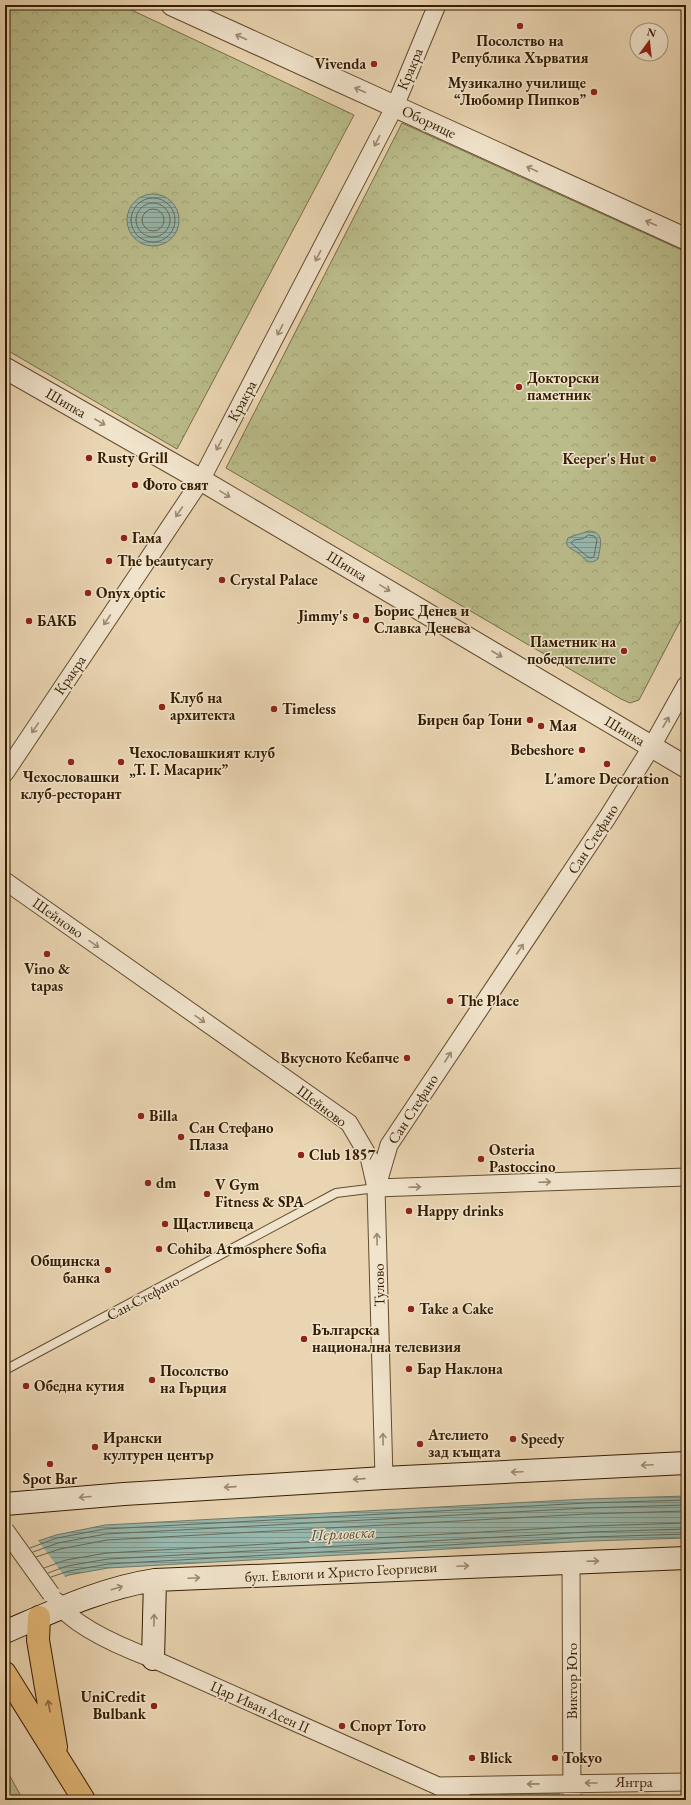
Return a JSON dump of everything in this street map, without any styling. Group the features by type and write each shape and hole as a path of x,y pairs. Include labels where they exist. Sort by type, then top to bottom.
{"highway":[{"path":"39,1617 38,1640 58,1758"},
{"path":"5,1673 84,1800"}],"main road":[{"path":"5,1504 124,1494 384,1478 686,1463"},
{"name":"бул. Евлоги и Христо Георгиеви","path":"5,1632 39,1617 56,1601 80,1600 117,1588 155,1580 686,1558"},
{"path":"153,1659 155,1580"}],"street":[{"name":"Оборище","path":"172,5 686,239"},
{"name":"Кракра","path":"5,773 201,480 395,106 437,5"},
{"name":"Шипка","path":"5,368 201,480 686,767"},
{"name":"Сан Стефано","path":"376,1188 389,1145 607,818 652,746 686,685"},
{"name":"Шейново","path":"5,881 349,1123 369,1157 376,1188"},
{"path":"376,1188 686,1177"},
{"name":"Тулово","path":"376,1188 384,1478"},
{"name":"Цар Иван Асен II","path":"5,1530 56,1601 83,1625 121,1647 153,1659 438,1786 463,1800"},
{"name":"Виктор Юго","path":"571,1562 572,1800"},
{"name":"Янтра","path":"438,1786 686,1782"}],"lane":[{"name":"Сан Стефано","path":"5,1370 336,1193 376,1188"}],"green space":[{"path":"5,5 121,5 354,115 177,449 5,349"},
{"path":"402,123 686,252 686,610 639,700 630,703 621,699 226,468"},
{"path":"5,1767 23,1800 5,1800"},
{"path":"502,1793 559,1793 559,1800 504,1800 501,1797"}],"water":[{"path":"148,194 158,194 172,201 179,215 179,225 172,239 158,246 148,246 138,242 131,235 127,225 127,215 131,205 138,198"},
{"path":"588,531 594,532 600,537 598,559 591,562 570,548 567,543 568,538"},
{"name":"Перловска","path":"686,1496 686,1538 590,1541 108,1568 69,1575 5,1598 5,1552 56,1535 105,1525 587,1499"}],"pier":[{"path":"37,1539 66,1578 5,1600 5,1550"}],"place":[{"name":"Посолство на Република Хърватия","path":"520,26"},
{"name":"Vivenda","path":"374,64"},
{"name":"Музикално училище “Любомир Пипков”","path":"594,92"},
{"name":"Докторски паметник","path":"519,387"},
{"name":"Rusty Grill","path":"89,458"},
{"name":"Keeper's Hut","path":"653,459"},
{"name":"Фото свят","path":"135,485"},
{"name":"Гама","path":"124,538"},
{"name":"The beautycary","path":"109,561"},
{"name":"Crystal Palace","path":"222,580"},
{"name":"Onyx optic","path":"88,593"},
{"name":"Jimmy's","path":"356,616"},
{"name":"Борис Денев и Славка Денева","path":"366,620"},
{"name":"БАКБ","path":"29,621"},
{"name":"Паметник на победителите","path":"624,651"},
{"name":"Клуб на архитекта","path":"162,707"},
{"name":"Timeless","path":"274,709"},
{"name":"Бирен бар Тони","path":"530,720"},
{"name":"Мая","path":"541,726"},
{"name":"Bebeshore","path":"582,750"},
{"name":"Чехословашки клуб-ресторант","path":"71,762"},
{"name":"Чехословашкият клуб „Т. Г. Масарик”","path":"121,762"},
{"name":"L'amore Decoration","path":"607,764"},
{"name":"Vino & tapas","path":"47,954"},
{"name":"The Place","path":"450,1001"},
{"name":"Вкусното Кебапче","path":"407,1058"},
{"name":"Billa","path":"141,1116"},
{"name":"Сан Стефано Плаза","path":"181,1137"},
{"name":"Club 1857","path":"301,1155"},
{"name":"Osteria Pastoccino","path":"481,1159"},
{"name":"dm","path":"148,1183"},
{"name":"V Gym Fitness & SPA","path":"207,1194"},
{"name":"Happy drinks","path":"409,1211"},
{"name":"Щастливеца","path":"165,1224"},
{"name":"Cohiba Atmosphere Sofia","path":"159,1249"},
{"name":"Общинска банка","path":"108,1270"},
{"name":"Take a Cake","path":"411,1309"},
{"name":"Българска национална телевизия","path":"304,1339"},
{"name":"Бар Наклона","path":"409,1369"},
{"name":"Посолство на Гърция","path":"152,1380"},
{"name":"Обедна кутия","path":"26,1386"},
{"name":"Speedy","path":"513,1439"},
{"name":"Ателието зад къщата","path":"420,1444"},
{"name":"Ирански културен център","path":"95,1447"},
{"name":"Spot Bar","path":"50,1464"},
{"name":"UniCredit Bulbank","path":"154,1706"},
{"name":"Спорт Тото","path":"342,1726"},
{"name":"Blick","path":"472,1758"},
{"name":"Tokyo","path":"555,1758"}]}
